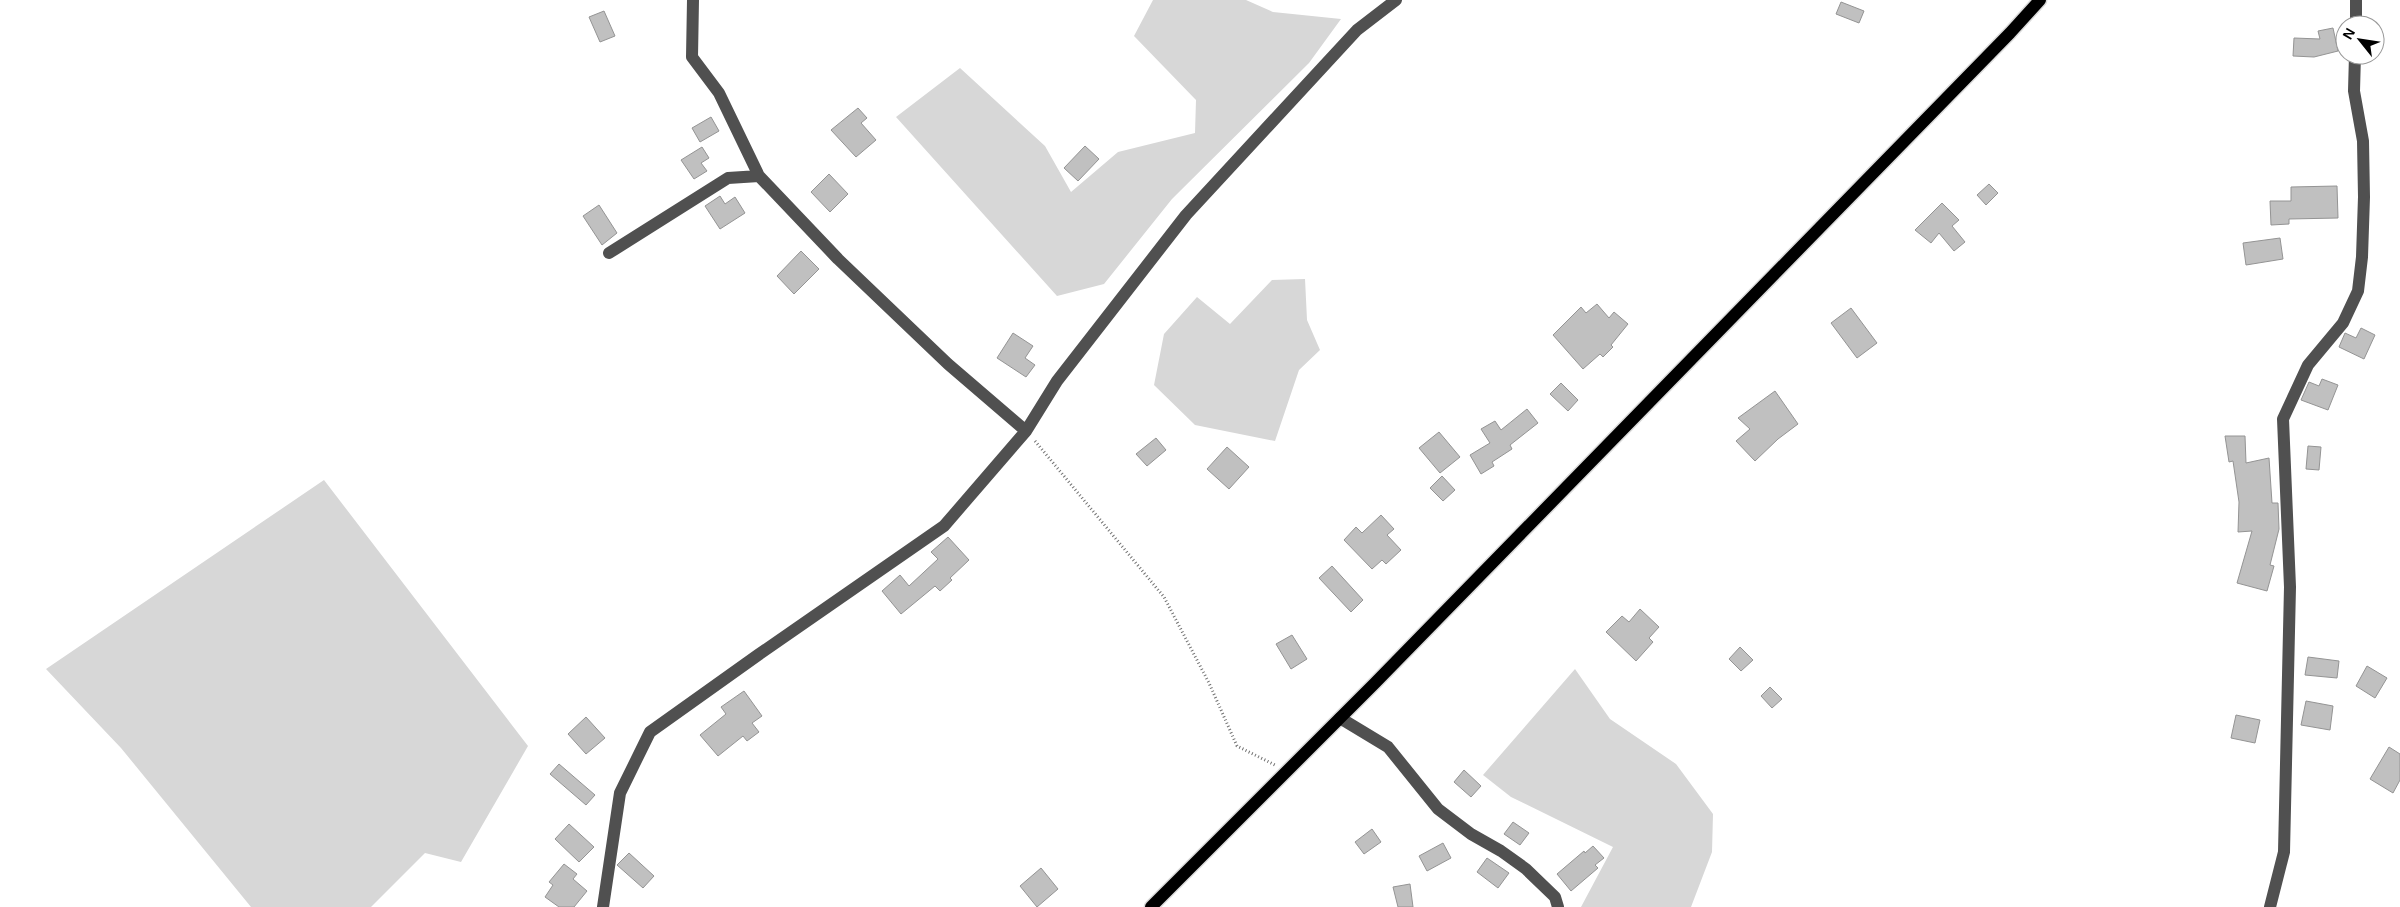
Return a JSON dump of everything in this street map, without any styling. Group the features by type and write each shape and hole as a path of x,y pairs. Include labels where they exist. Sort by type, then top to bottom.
{"main road":[{"path":"1151,907 1340,718 2010,33 2040,0"}],"street":[{"path":"693,0 692,57 719,94 759,176 838,259 941,358 1026,431"},
{"path":"603,907 620,793 650,732 758,654 944,526 1026,431 1057,381 1186,215 1357,30 1396,0"},
{"path":"2356,0 2356,15"},
{"path":"2270,907 2284,852 2290,587 2283,419 2308,365 2343,323 2358,292 2362,257 2364,196 2363,141 2354,91 2355,65"},
{"path":"609,253 728,178 759,176"},
{"path":"1340,718 1388,747 1438,809 1471,834 1501,851 1526,869 1555,897 1558,907"}],"path":[{"path":"1026,431 1164,597 1209,683 1237,746 1287,771"}],"shaded area":[{"path":"1153,0 1246,0 1273,12 1341,19 1309,63 1172,199 1104,284 1057,296 896,117 960,68 1045,146 1071,192 1118,152 1195,133 1196,100 1134,36"},
{"path":"1305,279 1307,320 1320,350 1299,370 1275,441 1195,425 1154,385 1164,334 1197,297 1230,324 1272,280"},
{"path":"324,480 528,746 461,862 425,853 371,907 251,907 121,748 46,669"},
{"path":"1575,669 1610,719 1676,764 1713,814 1712,852 1691,907 1581,907 1613,847 1511,797 1483,775"}],"building":[{"path":"1841,2 1864,11 1859,23 1836,14"},
{"path":"604,11 615,36 600,42 589,17"},
{"path":"2333,28 2335,52 2314,57 2293,56 2294,38 2320,39 2318,31"},
{"path":"858,108 867,118 861,123 876,140 856,157 831,130"},
{"path":"711,117 719,131 700,142 692,128"},
{"path":"1085,146 1099,159 1078,181 1064,168"},
{"path":"702,147 709,158 701,163 707,171 694,179 681,160"},
{"path":"829,174 848,194 830,212 811,192"},
{"path":"1989,184 1998,193 1986,205 1977,195"},
{"path":"2337,186 2338,218 2289,219 2289,224 2271,225 2270,201 2291,201 2291,187"},
{"path":"720,196 725,204 735,197 745,213 720,229 705,206"},
{"path":"1942,203 1959,220 1952,226 1965,242 1954,251 1939,233 1931,243 1915,230"},
{"path":"599,205 617,233 602,245 583,216"},
{"path":"2280,238 2283,259 2246,265 2243,243"},
{"path":"801,251 819,269 794,294 777,276"},
{"path":"1597,304 1609,318 1614,312 1628,324 1611,345 1613,347 1603,357 1600,354 1583,369 1553,335 1581,307 1586,313"},
{"path":"1851,308 1877,343 1857,358 1831,323"},
{"path":"2361,328 2375,335 2364,359 2339,347 2345,333 2356,338"},
{"path":"1013,333 1033,346 1025,358 1035,365 1026,377 997,358"},
{"path":"2322,379 2338,385 2328,410 2301,400 2309,382 2319,386"},
{"path":"1561,383 1578,400 1568,411 1550,394"},
{"path":"1775,391 1798,424 1778,439 1755,461 1736,441 1750,429 1738,418"},
{"path":"1527,409 1538,423 1510,445 1512,449 1492,462 1494,466 1481,474 1470,455 1490,443 1481,429 1495,421 1501,430"},
{"path":"1439,432 1460,457 1440,473 1419,448"},
{"path":"2225,436 2245,436 2246,463 2269,458 2272,503 2278,503 2279,529 2270,565 2274,566 2267,591 2237,583 2252,531 2238,532 2239,502 2233,461 2229,462"},
{"path":"1156,438 1166,450 1147,466 1136,454"},
{"path":"2308,446 2321,447 2319,470 2306,469"},
{"path":"1227,447 1249,467 1229,489 1207,469"},
{"path":"1442,476 1455,490 1443,501 1430,488"},
{"path":"1381,515 1394,529 1387,535 1401,550 1386,564 1382,560 1372,569 1344,540 1356,527 1362,533"},
{"path":"948,537 969,560 950,578 952,580 940,591 935,586 901,614 882,591 900,575 909,586 938,559 931,552"},
{"path":"1332,566 1363,600 1351,612 1319,578"},
{"path":"1640,609 1659,627 1649,638 1653,642 1636,661 1606,632 1622,616 1629,622"},
{"path":"1292,635 1307,659 1291,669 1276,644"},
{"path":"1740,647 1753,660 1741,671 1729,659"},
{"path":"2308,657 2339,661 2337,678 2305,675"},
{"path":"2367,666 2387,678 2375,698 2356,686"},
{"path":"1770,687 1782,699 1772,708 1761,696"},
{"path":"744,691 762,716 752,723 759,732 747,741 743,736 718,756 700,735 726,714 721,707"},
{"path":"2306,701 2333,706 2330,730 2301,725"},
{"path":"2236,715 2260,720 2255,743 2231,738"},
{"path":"586,717 605,738 586,754 568,734"},
{"path":"2389,747 2400,754 2400,780 2393,793 2370,779"},
{"path":"559,764 595,795 586,805 550,774"},
{"path":"1464,770 1481,786 1471,797 1454,782"},
{"path":"1513,822 1529,833 1520,845 1504,834"},
{"path":"569,824 594,847 579,862 555,839"},
{"path":"1372,829 1381,842 1364,854 1355,842"},
{"path":"1443,843 1451,858 1427,871 1419,856"},
{"path":"1593,846 1604,858 1595,865 1598,868 1571,891 1557,874 1584,851 1585,853"},
{"path":"629,853 654,876 643,888 617,865"},
{"path":"1487,858 1509,873 1498,888 1477,872"},
{"path":"564,864 577,874 573,879 587,891 574,907 559,907 545,897 553,885 549,882"},
{"path":"1041,868 1058,889 1037,907 1020,886"},
{"path":"1410,884 1413,907 1398,907 1393,887"}]}
